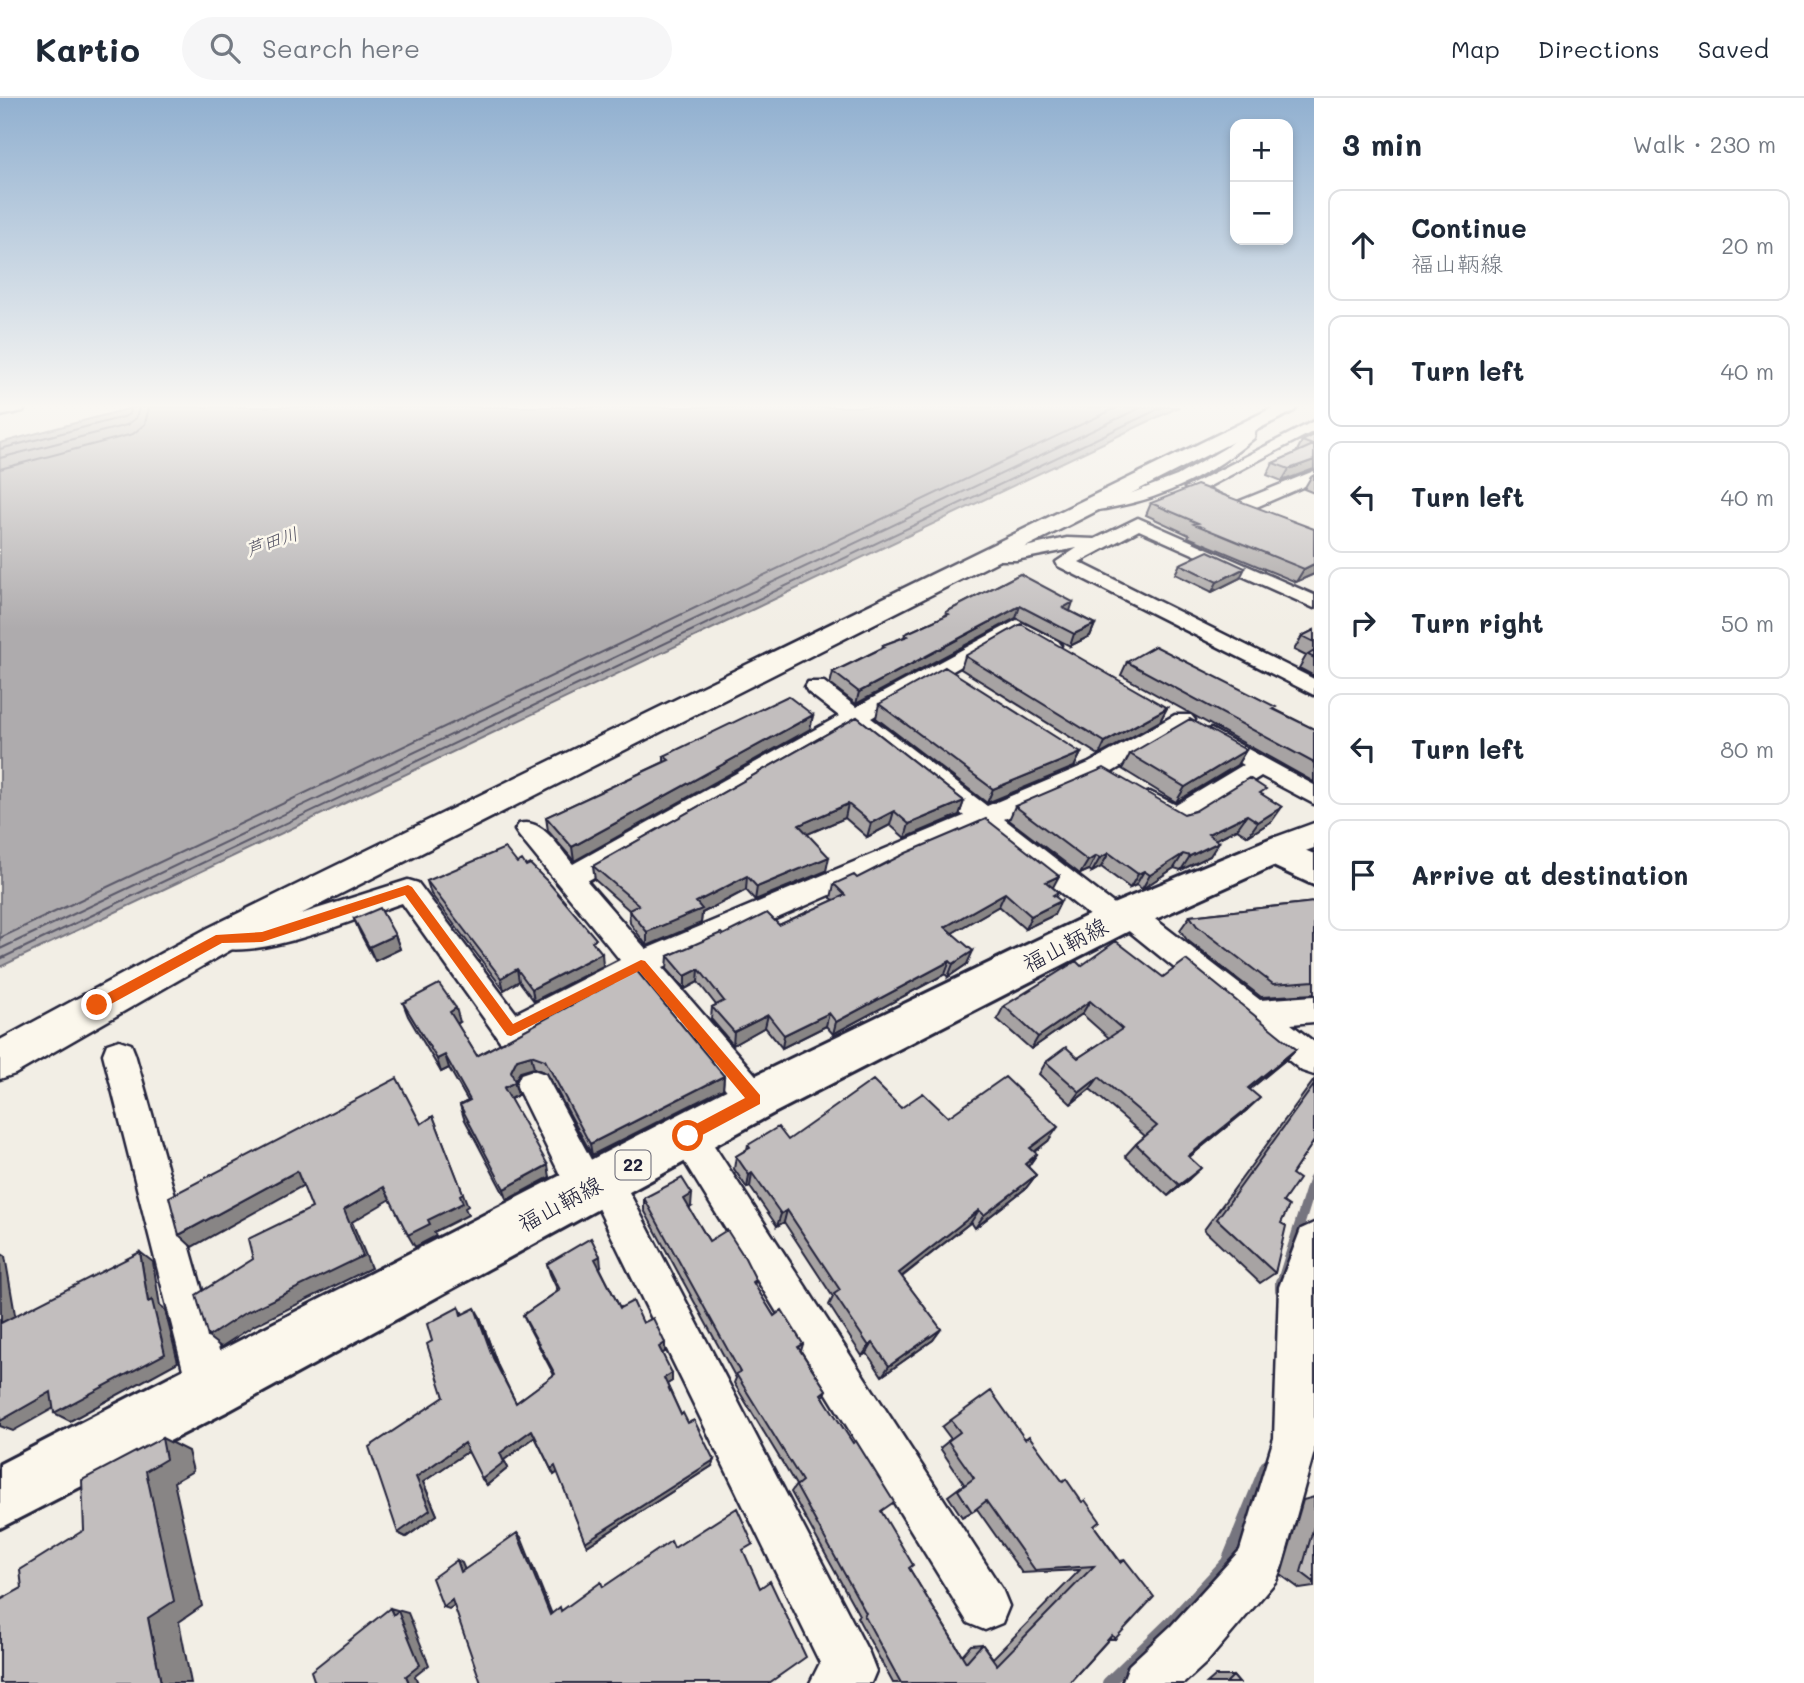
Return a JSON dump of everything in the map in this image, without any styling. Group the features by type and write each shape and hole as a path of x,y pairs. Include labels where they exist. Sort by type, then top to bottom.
{"main road":[{"name":"福山鞆線","path":"0,1497 755,1099 1122,917 1301,852"}],"street":[{"path":"0,1061 220,938 1140,481"},
{"path":"1185,485 1190,481"},
{"path":"1092,505 1112,503 1194,481"},
{"path":"1241,507 1302,481"},
{"path":"1185,485 1266,517"},
{"path":"1314,602 1138,523 1065,562 1314,688"},
{"path":"990,556 1002,557 1076,540 1099,545"},
{"path":"569,879 1017,626 1076,659"},
{"path":"941,669 963,683"},
{"path":"816,687 984,817 1314,1060"},
{"path":"220,938 262,937 408,890 511,1031 641,964 984,817 1107,774 1171,714 1314,796"},
{"path":"1107,774 1176,817 1261,765"},
{"path":"528,830 755,1099"},
{"path":"1254,1014 1314,1009"},
{"path":"119,1054 209,1389"},
{"path":"533,1085 595,1185 851,1671 835,1683"},
{"path":"688,1136 985,1606"},
{"path":"1147,1683 1189,1644 1258,1564 1296,1438 1299,1287 1314,1242"}],"water":[{"name":"芦田川","path":"0,481 1023,481 0,967"}],"building":[{"path":"1197,485 1314,529 1314,564 1304,569 1194,524 1198,523 1151,503"},
{"path":"1208,551 1245,568 1217,582 1180,564"},
{"path":"1020,574 1073,602 1063,608 1095,624 1074,634 1020,606 859,692 833,672 885,647 883,645 908,636 905,634 949,614 946,612"},
{"path":"1021,624 1167,708 1105,742 965,656"},
{"path":"1314,630 1314,642 1302,636"},
{"path":"1155,646 1314,729 1314,763 1127,662"},
{"path":"945,667 1081,753 993,789 879,704"},
{"path":"788,696 813,715 572,847 546,817 669,760 664,756"},
{"path":"857,717 964,801 909,824 894,811 871,823 848,804 799,825 829,857 757,887 747,876 696,902 702,909 647,932 629,910 639,905 593,866"},
{"path":"1190,719 1246,750 1185,787 1130,754"},
{"path":"1104,768 1184,814 1195,811 1249,778 1266,789 1260,793 1282,807 1258,822 1247,815 1208,834 1219,842 1190,856 1183,854 1150,875 1144,871 1138,874 1109,853 1088,861 1015,806"},
{"path":"986,819 1059,876 1046,882 1058,892 1053,895 1061,901 1031,916 1005,893 945,927 973,951 953,964 950,961 836,1022 829,1013 784,1035 768,1015 734,1032 712,1007 724,1001 699,969 685,976 668,956 721,933 723,935 767,913 779,925 845,895 834,884 854,875 857,878 906,853"},
{"path":"505,848 517,863 522,860 526,866 530,864 550,884 596,939 592,941 602,953 532,989 517,969 501,978 427,881"},
{"path":"1314,902 1314,981 1273,984 1197,926 1190,916"},
{"path":"380,908 395,935 369,947 354,919"},
{"path":"1116,941 1163,977 1186,960 1296,1049 1248,1088 1260,1098 1188,1156 1201,1168 1179,1185 1136,1144 1157,1126 1099,1077 1080,1092 1046,1062 1066,1047 1078,1058 1122,1029 1090,1001 1038,1037 1004,1006 1076,961 1081,966"},
{"path":"636,970 724,1076 590,1144 545,1060 531,1055 517,1059 511,1071 515,1082 504,1088 548,1165 504,1189 460,1105 470,1100 445,1055 437,1059 403,1003 439,984 456,1008 450,1012 477,1056"},
{"path":"1005,1077 1058,1127 1030,1148 1037,1154 1025,1164 1036,1175 984,1215 979,1210 899,1273 941,1329 889,1366 873,1343 869,1346 834,1294 840,1290 787,1210 781,1214 752,1173 749,1175 736,1156 750,1148 748,1145 778,1127 788,1140 873,1080 901,1108 923,1093 948,1117"},
{"path":"397,1078 421,1124 433,1116 463,1193 460,1195 463,1203 428,1220 430,1224 408,1235 384,1187 344,1210 363,1256 243,1314 208,1337 196,1295 253,1259 248,1239 312,1208 297,1171 179,1235 169,1197"},
{"path":"1314,1085 1314,1141 1292,1174 1299,1179 1283,1202 1289,1206 1281,1223 1286,1226 1275,1273 1217,1219"},
{"path":"682,1178 692,1194 684,1199 709,1241 727,1230 745,1258 756,1280 753,1282 774,1316 782,1310 803,1344 798,1347 826,1390 821,1394 853,1443 856,1441 894,1502 881,1511 913,1565 909,1568 966,1662 982,1644 997,1665 1094,1566 1035,1570 986,1501 972,1512 958,1490 974,1478 948,1441 960,1432 951,1420 991,1391 1025,1439 1029,1436 1063,1482 1066,1479 1082,1502 1085,1500 1100,1521 1094,1526 1121,1563 1125,1560 1154,1597 1115,1639 1112,1635 1069,1683 901,1683 796,1486 802,1481 736,1374 740,1372 644,1198"},
{"path":"591,1238 600,1256 595,1259 620,1308 633,1301 643,1323 653,1318 665,1343 659,1347 672,1373 664,1378 681,1415 683,1413 688,1423 694,1420 714,1460 585,1542 555,1466 551,1469 532,1430 500,1453 504,1462 482,1479 464,1443 416,1477 430,1510 398,1533 369,1447 444,1397 427,1344 432,1341 427,1324 459,1307 461,1315 475,1308 493,1358 516,1403 555,1374 523,1315 560,1290 547,1264"},
{"path":"140,1252 148,1302 152,1300 165,1354 54,1413 51,1392 0,1421 0,1318 1,1323"},
{"path":"162,1438 166,1459 146,1471 174,1601 148,1618 161,1683 0,1683 0,1600 22,1588 20,1570 84,1530 82,1480"},
{"path":"737,1508 753,1544 743,1550 760,1588 770,1581 806,1657 769,1683 481,1683 452,1600 443,1607 432,1578 457,1560 461,1572 517,1533 550,1615 560,1607 561,1611 601,1582 603,1587 671,1541 674,1548"},
{"path":"1314,1526 1314,1582 1301,1572"},
{"path":"390,1608 393,1615 398,1611 420,1665 406,1676 409,1683 315,1683 311,1671"},
{"path":"1233,1676 1239,1683 1226,1683"}],"waterway":[{"path":"1281,1284 1314,1178"},
{"path":"1281,1284 1281,1290"},
{"path":"1108,1683 1174,1619 1227,1562 1266,1466"}],"route":[{"path":"97,1005 220,938 262,937 408,890 511,1031 641,964 755,1099 688,1136"}]}
